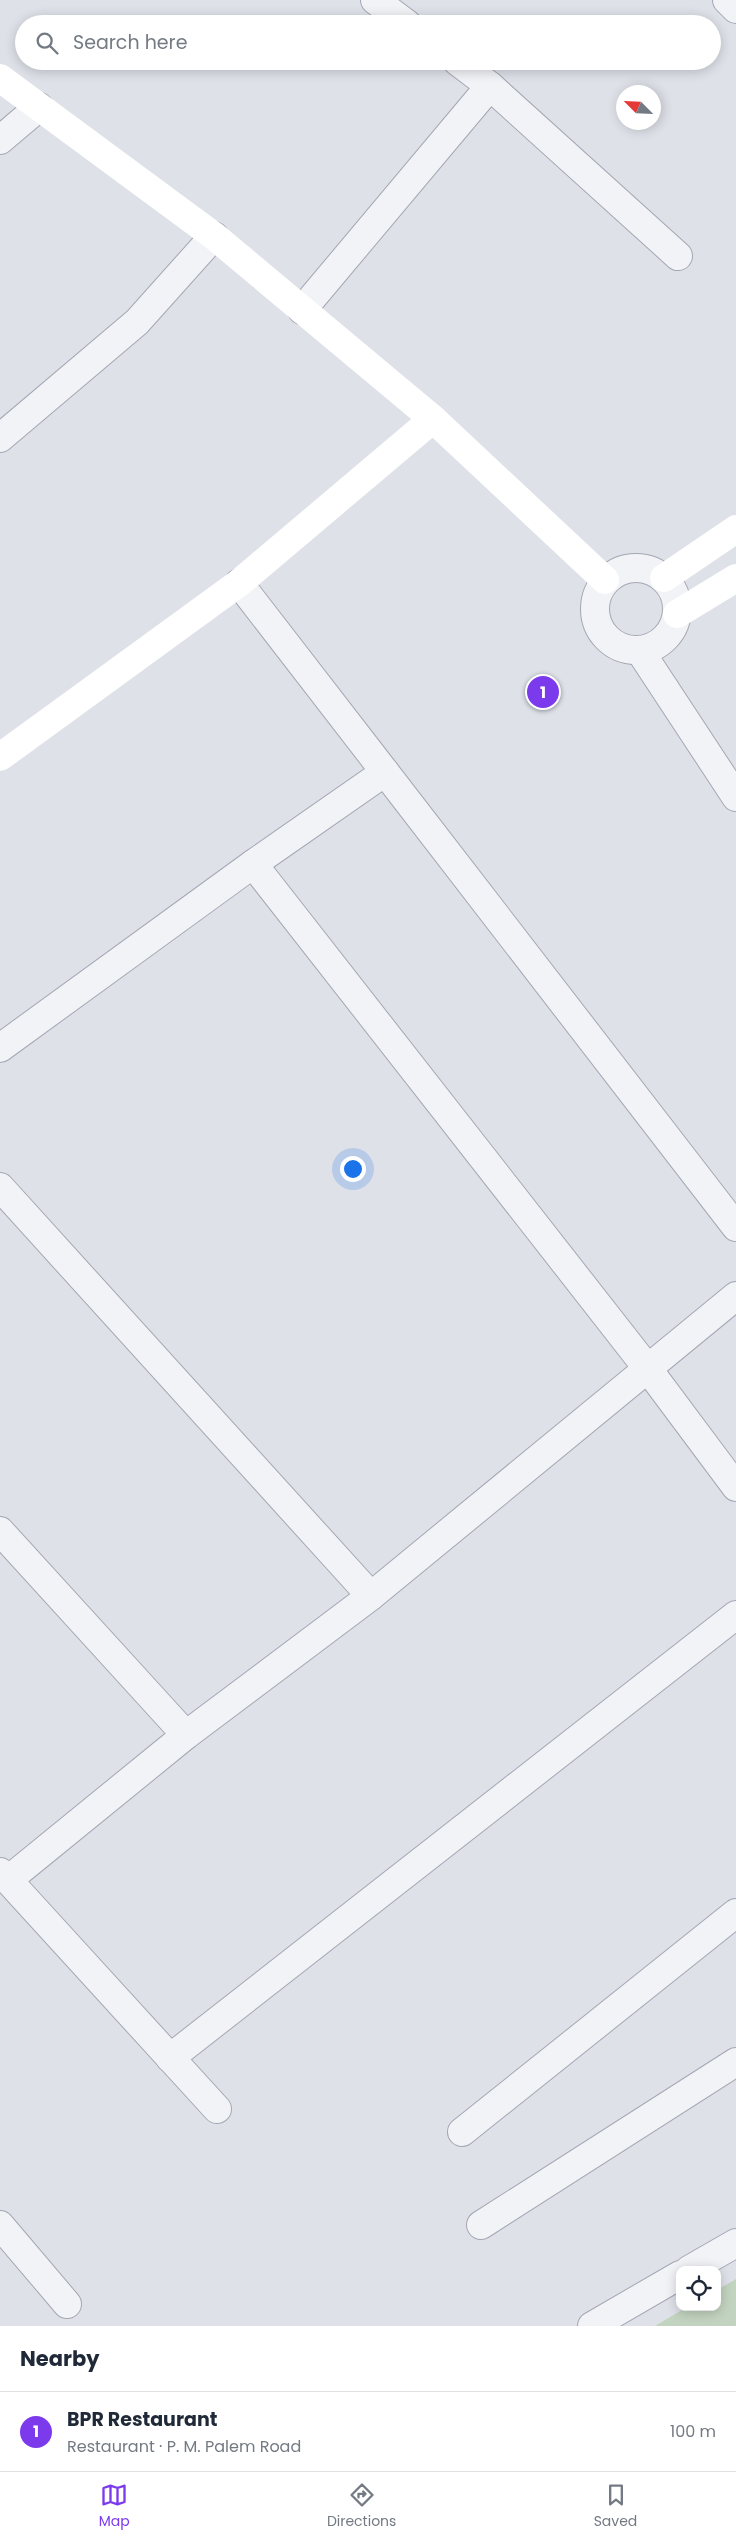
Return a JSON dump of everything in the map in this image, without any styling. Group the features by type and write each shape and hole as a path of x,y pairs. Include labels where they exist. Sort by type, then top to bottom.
{"street":[{"path":"375,0 395,15"},
{"path":"727,0 736,9"},
{"path":"469,70 490,86 678,256"},
{"path":"0,78 214,236 433,419 605,580"},
{"path":"302,310 490,86"},
{"path":"0,140 39,107"},
{"path":"0,438 137,322 214,236"},
{"path":"0,756 239,583 433,419"},
{"path":"664,578 736,529"},
{"path":"641,567 654,571 664,578 672,589 677,601 677,614 673,627 666,638 654,647 640,651 625,650 612,644 602,634 596,621 594,607 597,593 605,580 615,572 641,567"},
{"path":"677,614 736,578"},
{"path":"239,583 736,1227"},
{"path":"640,651 736,797"},
{"path":"0,1048 253,864 385,772"},
{"path":"253,864 648,1369 736,1487"},
{"path":"0,1188 371,1596"},
{"path":"217,2109 4,1876 186,1734 371,1596 736,1296"},
{"path":"0,1531 186,1734"},
{"path":"170,2058 736,1615"},
{"path":"462,2132 736,1913"},
{"path":"481,2225 736,2062"},
{"path":"0,2225 67,2304"},
{"path":"696,2266 736,2243"},
{"path":"592,2326 676,2277"}],"green space":[{"path":"736,2279 736,2326 655,2326 680,2311 721,2311 721,2288"}],"place":[{"name":"BPR Restaurant","path":"543,692"}]}
